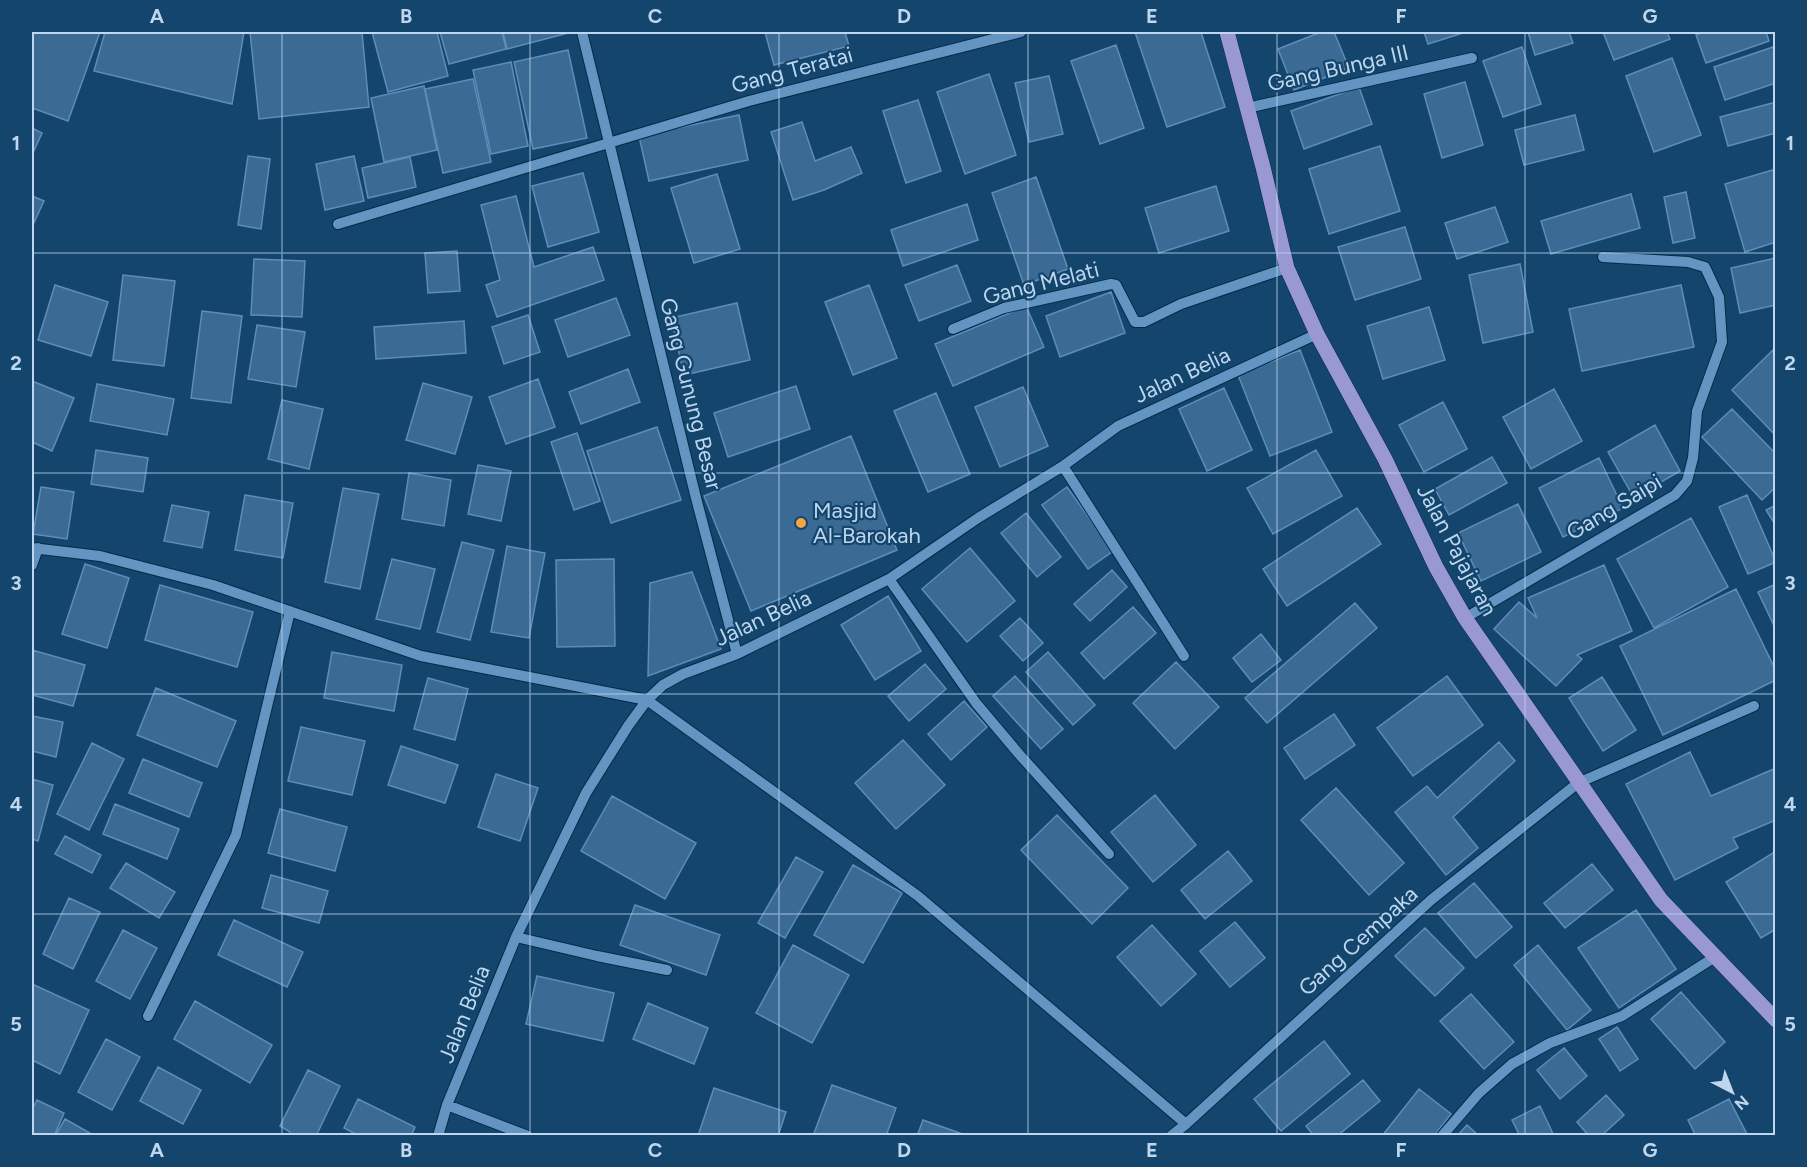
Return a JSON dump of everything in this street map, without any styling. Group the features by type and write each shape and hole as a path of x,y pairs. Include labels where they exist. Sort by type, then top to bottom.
{"main road":[{"name":"Jalan Pajajaran","path":"1227,32 1287,268 1317,334 1385,459 1436,567 1465,618 1661,900 1776,1020"}],"street":[{"name":"Gang Gunung Besar","path":"582,32 696,498 737,654"},
{"name":"Gang Teratai","path":"338,224 749,101 1021,32"},
{"name":"Gang Bunga III","path":"1246,108 1472,57"},
{"name":"Gang Saipi","path":"1465,618 1675,495 1687,482 1693,458 1697,411 1722,342 1719,297 1711,275 1705,267 1688,262 1603,256"},
{"name":"Gang Melati","path":"953,329 1004,308 1111,284 1116,285 1135,322 1144,322 1181,304 1287,268"},
{"name":"Jalan Belia","path":"438,1136 447,1105 516,937 586,793 627,726 647,699 671,679 737,654 889,579 978,518 1063,466 1118,426 1317,334"},
{"path":"1063,466 1184,656"},
{"path":"32,565 35,548 100,556 213,585 421,656 647,699 918,896 1186,1124"},
{"path":"889,579 976,703 1109,854"},
{"path":"148,1016 236,835 290,611"},
{"name":"Gang Cempaka","path":"1171,1136 1431,900 1578,783 1754,706"},
{"path":"516,937 667,970"},
{"path":"1443,1136 1479,1093 1512,1064 1550,1043 1622,1016 1715,957"},
{"path":"447,1105 528,1136"}],"building":[{"path":"32,32 100,32 68,121 32,108"},
{"path":"105,32 244,32 232,104 94,71"},
{"path":"250,32 362,32 369,107 259,119"},
{"path":"372,32 437,32 448,76 388,92"},
{"path":"440,32 502,32 506,49 449,64"},
{"path":"503,32 572,32 507,49"},
{"path":"765,32 845,32 849,46 774,65"},
{"path":"1135,32 1201,32 1225,107 1167,127"},
{"path":"1321,32 1334,32 1349,68 1294,90 1278,49"},
{"path":"1424,32 1466,32 1428,44"},
{"path":"1528,32 1569,32 1573,43 1535,55"},
{"path":"1603,32 1667,32 1670,39 1614,60"},
{"path":"1704,32 1766,32 1769,41 1706,63 1696,35"},
{"path":"1116,45 1144,128 1100,144 1071,61"},
{"path":"1522,47 1541,104 1503,117 1483,61"},
{"path":"1773,47 1776,56 1776,83 1725,100 1714,67"},
{"path":"568,50 587,138 533,149 514,62"},
{"path":"1672,58 1701,135 1654,152 1626,76"},
{"path":"511,62 528,146 491,154 473,70"},
{"path":"989,74 1016,155 965,174 937,92"},
{"path":"1049,76 1063,134 1029,142 1015,83"},
{"path":"473,79 491,162 443,173 425,89"},
{"path":"1465,82 1483,145 1442,158 1424,94"},
{"path":"424,86 437,150 384,162 371,98"},
{"path":"1359,87 1372,124 1304,149 1291,111"},
{"path":"918,100 941,171 906,183 883,111"},
{"path":"1776,102 1776,133 1728,146 1720,117"},
{"path":"739,115 748,160 649,181 639,136"},
{"path":"1575,115 1584,150 1524,165 1515,130"},
{"path":"802,122 815,161 851,147 862,173 824,190 793,200 771,132"},
{"path":"32,128 42,133 32,155"},
{"path":"1380,146 1400,211 1329,234 1309,169"},
{"path":"248,156 270,159 261,229 238,225"},
{"path":"354,156 364,201 325,210 316,164"},
{"path":"410,157 416,187 368,198 362,168"},
{"path":"1776,169 1776,242 1745,252 1725,184"},
{"path":"583,173 599,232 548,247 532,186"},
{"path":"717,174 740,249 694,263 671,188"},
{"path":"1036,177 1068,269 1024,285 992,193"},
{"path":"1216,186 1229,231 1159,253 1145,208"},
{"path":"1686,192 1695,238 1673,243 1664,197"},
{"path":"1631,194 1640,228 1551,254 1541,221"},
{"path":"32,196 44,201 32,227"},
{"path":"516,196 534,267 593,247 604,280 497,317 486,285 500,280 481,205"},
{"path":"967,204 978,240 903,266 891,230"},
{"path":"1495,207 1508,242 1457,259 1445,223"},
{"path":"1405,227 1421,279 1355,300 1338,247"},
{"path":"457,251 460,291 428,293 425,253"},
{"path":"1776,258 1776,305 1740,313 1731,268"},
{"path":"254,259 305,261 302,317 251,315"},
{"path":"1520,264 1533,332 1483,343 1469,275"},
{"path":"957,265 971,301 919,321 905,285"},
{"path":"123,275 175,281 164,366 113,360"},
{"path":"55,285 108,302 91,356 38,340"},
{"path":"869,285 897,358 853,375 825,302"},
{"path":"1681,285 1694,347 1582,371 1569,309"},
{"path":"1111,292 1125,333 1060,357 1046,316"},
{"path":"616,298 630,335 568,357 555,320"},
{"path":"737,303 750,360 684,375 671,318"},
{"path":"1026,306 1044,347 953,386 935,344"},
{"path":"1429,307 1445,360 1383,379 1367,326"},
{"path":"202,311 242,316 231,403 191,398"},
{"path":"528,315 540,352 504,364 492,327"},
{"path":"464,321 466,353 376,359 374,327"},
{"path":"257,325 305,332 296,387 248,379"},
{"path":"1300,350 1332,432 1270,456 1238,375"},
{"path":"1773,350 1776,353 1776,436 1732,390"},
{"path":"628,369 640,402 581,424 569,392"},
{"path":"538,379 555,427 506,444 489,397"},
{"path":"32,381 74,398 52,451 32,442"},
{"path":"423,383 472,397 455,454 406,440"},
{"path":"97,384 174,399 167,435 90,421"},
{"path":"796,386 810,429 728,457 714,413"},
{"path":"1023,387 1048,446 1000,467 975,407"},
{"path":"1224,388 1252,450 1207,471 1179,409"},
{"path":"1554,389 1582,441 1531,469 1503,417"},
{"path":"936,393 970,474 928,492 894,411"},
{"path":"282,400 323,409 309,469 268,459"},
{"path":"1443,402 1467,449 1424,472 1399,425"},
{"path":"1732,409 1776,454 1776,487 1762,500 1702,437"},
{"path":"1655,425 1680,471 1634,498 1608,452"},
{"path":"657,427 681,500 611,523 587,451"},
{"path":"577,433 600,501 574,510 551,442"},
{"name":"Masjid Al-Barokah","path":"851,436 897,550 751,611 704,496"},
{"path":"96,450 148,458 143,492 91,484"},
{"path":"1316,450 1342,496 1273,534 1247,488"},
{"path":"1492,457 1507,483 1449,515 1435,489"},
{"path":"1599,458 1623,508 1563,537 1539,488"},
{"path":"478,465 511,471 501,521 468,514"},
{"path":"409,473 451,480 444,526 402,519"},
{"path":"41,487 74,492 67,539 33,534"},
{"path":"1067,487 1113,551 1088,569 1042,505"},
{"path":"343,488 379,494 360,589 325,582"},
{"path":"245,495 293,503 283,558 235,550"},
{"path":"1747,495 1776,562 1748,574 1719,507"},
{"path":"1518,504 1541,552 1481,581 1458,533"},
{"path":"172,505 209,512 202,548 164,541"},
{"path":"1776,505 1776,526 1766,510"},
{"path":"1357,508 1381,544 1287,606 1263,569"},
{"path":"1026,513 1061,557 1037,577 1001,533"},
{"path":"1691,518 1728,587 1654,628 1617,559"},
{"path":"462,542 494,550 470,640 437,632"},
{"path":"507,546 545,553 529,638 491,632"},
{"path":"970,548 1015,601 967,642 922,589"},
{"path":"392,559 435,569 420,629 376,619"},
{"path":"614,559 615,646 557,647 556,560"},
{"path":"85,564 129,578 107,648 62,634"},
{"path":"1604,565 1632,631 1577,655 1582,659 1556,686 1494,629 1519,602 1537,618 1528,598"},
{"path":"1112,570 1127,587 1090,621 1074,604"},
{"path":"692,572 721,649 648,676 650,583"},
{"path":"1776,584 1776,630 1758,592"},
{"path":"160,585 253,612 237,667 145,640"},
{"path":"1736,589 1776,671 1776,680 1663,735 1620,646"},
{"path":"888,596 921,651 875,680 841,625"},
{"path":"1355,603 1377,628 1267,723 1245,698"},
{"path":"1133,607 1156,633 1104,679 1081,653"},
{"path":"1020,618 1043,643 1023,661 1000,636"},
{"path":"1261,634 1281,660 1252,682 1233,658"},
{"path":"32,650 85,665 73,706 32,695"},
{"path":"332,652 402,665 394,711 324,698"},
{"path":"1048,652 1095,705 1073,725 1026,672"},
{"path":"1176,662 1219,707 1175,749 1133,703"},
{"path":"925,664 946,689 909,721 888,696"},
{"path":"1015,676 1063,729 1041,749 993,696"},
{"path":"1447,676 1483,725 1413,776 1377,728"},
{"path":"1602,677 1636,730 1603,751 1569,698"},
{"path":"428,678 468,689 455,740 414,729"},
{"path":"156,688 236,721 217,767 137,735"},
{"path":"964,701 987,727 951,760 928,734"},
{"path":"1334,714 1355,745 1305,779 1284,748"},
{"path":"32,716 63,722 56,757 32,751"},
{"path":"301,727 365,741 352,795 288,781"},
{"path":"903,740 945,785 896,829 855,783"},
{"path":"1499,742 1515,761 1453,817 1478,848 1446,875 1395,812 1427,786 1437,798"},
{"path":"92,743 124,759 89,830 57,814"},
{"path":"401,746 458,765 445,803 388,785"},
{"path":"1690,752 1711,796 1776,768 1776,820 1733,838 1738,848 1675,880 1626,784"},
{"path":"143,759 202,783 189,817 129,793"},
{"path":"496,774 538,788 520,841 478,827"},
{"path":"32,779 53,785 38,841 32,839"},
{"path":"1336,788 1404,863 1369,895 1301,820"},
{"path":"1155,795 1196,845 1153,882 1111,832"},
{"path":"612,796 696,843 665,899 581,851"},
{"path":"115,804 179,829 167,859 103,834"},
{"path":"280,809 347,827 335,871 268,853"},
{"path":"1057,815 1128,888 1092,924 1021,850"},
{"path":"65,836 101,855 92,873 55,854"},
{"path":"1228,851 1252,881 1205,919 1181,890"},
{"path":"1776,851 1776,929 1761,938 1726,882"},
{"path":"796,857 823,872 785,938 758,923"},
{"path":"126,863 175,892 159,918 110,888"},
{"path":"1592,864 1613,890 1565,928 1544,903"},
{"path":"853,865 902,893 863,963 814,935"},
{"path":"271,875 328,891 319,923 262,908"},
{"path":"1474,883 1512,927 1476,958 1438,913"},
{"path":"69,898 100,912 73,969 43,954"},
{"path":"635,905 720,935 706,975 620,945"},
{"path":"1636,910 1676,969 1619,1008 1578,948"},
{"path":"234,920 303,952 287,987 218,955"},
{"path":"1235,922 1265,958 1230,987 1200,951"},
{"path":"1152,925 1196,974 1161,1006 1117,957"},
{"path":"1425,928 1464,968 1435,996 1395,956"},
{"path":"123,930 157,948 130,999 96,981"},
{"path":"793,945 849,975 812,1043 756,1013"},
{"path":"1538,945 1591,1010 1567,1030 1514,965"},
{"path":"537,976 614,993 603,1041 526,1024"},
{"path":"32,984 89,1010 60,1074 32,1060"},
{"path":"1681,992 1725,1042 1695,1069 1651,1019"},
{"path":"1471,994 1514,1042 1484,1069 1440,1021"},
{"path":"195,1001 272,1045 250,1083 174,1039"},
{"path":"648,1003 708,1028 694,1064 633,1039"},
{"path":"1617,1027 1638,1059 1620,1071 1599,1039"},
{"path":"106,1039 140,1057 112,1110 78,1092"},
{"path":"1324,1041 1350,1074 1281,1131 1254,1099"},
{"path":"1564,1048 1587,1076 1560,1099 1537,1070"},
{"path":"158,1067 201,1090 183,1124 140,1101"},
{"path":"308,1070 340,1086 316,1136 288,1136 290,1132 280,1126"},
{"path":"1363,1080 1380,1101 1337,1136 1314,1136 1306,1126"},
{"path":"832,1085 896,1108 886,1136 813,1136"},
{"path":"714,1088 786,1112 778,1136 698,1136"},
{"path":"1419,1089 1451,1114 1434,1136 1382,1136"},
{"path":"1606,1095 1624,1115 1601,1136 1589,1136 1577,1122"},
{"path":"358,1099 415,1127 411,1136 359,1136 344,1128"},
{"path":"1729,1099 1748,1136 1696,1136 1688,1120"},
{"path":"37,1100 64,1113 54,1136 32,1136 32,1110"},
{"path":"1540,1106 1554,1136 1520,1136 1512,1120"},
{"path":"65,1119 95,1136 55,1136"},
{"path":"923,1120 968,1136 917,1136"},
{"path":"1467,1125 1479,1136 1457,1136"}],"place":[{"name":"Masjid Al-Barokah","path":"801,523"}]}
